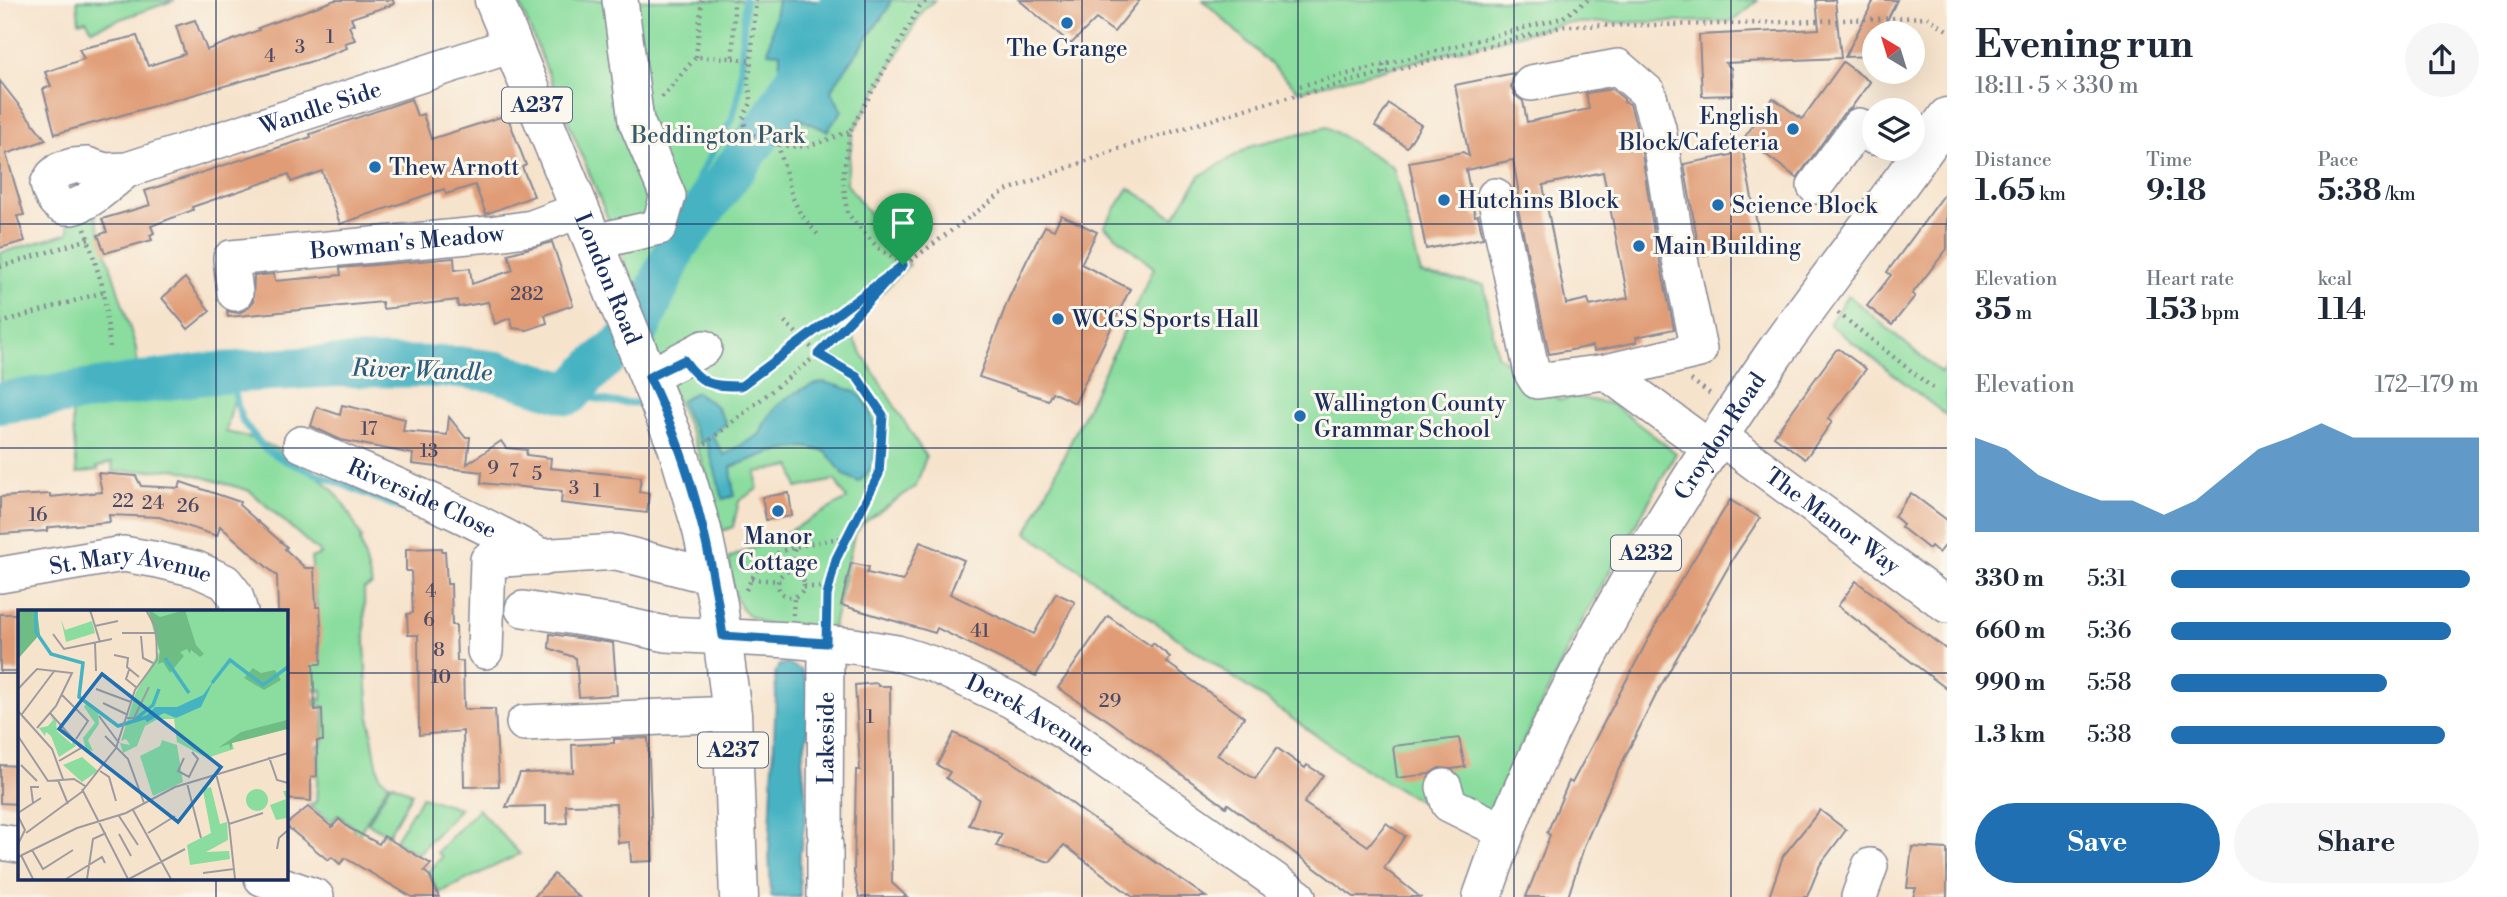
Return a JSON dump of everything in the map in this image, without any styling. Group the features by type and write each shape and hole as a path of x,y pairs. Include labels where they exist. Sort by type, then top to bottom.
{"main road":[{"name":"London Road","path":"494,0 655,390 687,475 712,570 723,636 732,714 739,897"},
{"name":"Croydon Road","path":"1925,137 1947,117"},
{"name":"Croydon Road","path":"1482,897 1505,832 1530,774 1595,644 1639,566 1715,443 1815,296 1900,161"}],"street":[{"path":"594,247 611,238 659,227 668,196 636,121 620,0"},
{"name":"Wandle Side","path":"75,207 128,170 512,45"},
{"path":"1495,196 1532,373 1537,381 1606,372 1699,350 1674,230 1658,128 1648,93 1618,67 1531,83"},
{"path":"1815,186 1862,132"},
{"name":"Bowman's Meadow","path":"235,293 223,258 490,234 532,228 580,210"},
{"path":"655,390 694,354"},
{"name":"The Manor Way","path":"1606,372 1715,443 1947,605"},
{"name":"Riverside Close","path":"301,444 438,505 516,542 543,558"},
{"name":"Riverside Close","path":"485,651 488,560 617,552 694,572 712,570"},
{"name":"St. Mary Avenue","path":"0,575 123,555 158,560 205,572 225,582 236,595 240,610"},
{"name":"Derek Avenue","path":"523,609 666,634 816,642 897,653 935,665 1011,700 1066,733 1298,897"},
{"name":"Lakeside","path":"816,642 825,897"},
{"path":"536,730 732,714"},
{"path":"1444,787 1449,804 1505,832"},
{"path":"0,842 18,845"},
{"path":"268,880 316,897"}],"path":[{"path":"636,121 668,92 696,57 702,0"},
{"path":"734,0 734,58"},
{"path":"756,0 746,78 751,104 744,121 755,138 778,144 806,146 850,131"},
{"path":"903,265 877,247 848,213 843,178 850,131 920,6 928,0"},
{"path":"1300,86 1562,18 1588,0"},
{"path":"694,354 698,378 715,386 741,386 1005,191 1124,147 1252,107 1565,26 1927,17 1947,30"},
{"path":"696,57 750,61"},
{"path":"1383,65 1384,74"},
{"path":"778,144 792,196 800,213 818,235"},
{"path":"75,207 89,239 104,292 110,348"},
{"path":"0,267 89,239"},
{"path":"706,443 818,354 903,265"},
{"path":"0,323 104,292"},
{"path":"1815,296 1934,389"},
{"path":"781,318 818,354 857,377 883,415 879,474 836,559 816,642"},
{"path":"745,592 762,563 775,553 794,546 847,537"},
{"path":"794,546 794,572"},
{"path":"794,572 799,574 804,587 800,594 791,597 783,595 779,587 785,573 794,572"},
{"path":"751,579 780,581"},
{"path":"804,587 829,587"}],"green space":[{"path":"77,0 175,0 92,29 86,20 79,22"},
{"name":"Beddington Park","path":"518,0 935,0 924,9 853,132 846,183 909,265 847,329 926,457 916,486 862,524 854,536 831,635 778,628 753,618 737,601 729,558 780,536 847,499 835,480 797,488 792,466 756,472 757,489 739,501 733,527 722,531 692,435 663,371 611,226"},
{"path":"1203,0 1758,0 1733,21 1565,23 1299,91"},
{"path":"1327,127 1393,167 1421,274 1484,285 1497,355 1559,400 1575,397 1612,404 1676,453 1576,632 1503,785 1477,833 1367,771 1027,533 1154,268 1104,226 1129,188 1174,217 1200,176 1253,145"},
{"path":"94,212 136,348 137,364 0,383 0,253 69,233 68,222"},
{"path":"1848,295 1941,373 1947,366 1947,416 1829,324"},
{"path":"237,387 226,432 273,447 314,473 342,501 362,539 360,540 372,585 364,589 371,731 380,777 389,783 358,836 353,831 354,828 338,815 331,822 309,805 316,802 319,745 323,744 324,706 315,706 315,699 322,700 322,690 308,690 307,661 320,633 311,558 321,554 250,491 176,469 113,472 112,462 97,467 98,470 77,473 71,404 142,394"},
{"path":"391,783 412,793 388,835 368,823"},
{"path":"422,797 460,808 418,854 395,840"},
{"path":"478,809 520,854 439,893 428,872 442,857 437,852"}],"water":[{"path":"778,0 891,0 887,10 831,90 842,111 827,131 787,113 771,120 767,91 779,85 780,53 768,52"},
{"path":"823,382 855,392 867,406 875,439 873,461 867,474 859,482 844,475 826,452 806,447 772,452 731,467 734,496 723,499 706,439 701,443 680,401 696,392 716,406 726,423 712,435 724,455 760,434 770,415 784,400"},
{"path":"787,663 801,670 809,688 811,716 802,759 807,807 800,853 800,897 771,897 769,852 775,674 779,665"}],"building":[{"path":"335,0 393,0 394,4 351,18 354,24 349,26 355,40 345,43 347,48 316,60 55,134 43,89 51,86 45,72 84,59 79,49 137,36 148,66 185,54 176,26 195,20 207,50"},
{"name":"The Grange","path":"1019,0 1140,0 1114,32 1096,19 1071,44"},
{"path":"1816,0 1835,0 1841,58 1725,63 1731,68 1733,95 1702,96 1699,35 1819,29"},
{"path":"1874,0 1897,0 1887,21 1863,21"},
{"path":"1862,24 1862,56 1845,57"},
{"name":"English Block/Cafeteria","path":"1843,62 1862,76 1862,84 1869,84 1851,108 1843,114 1797,178 1744,138 1773,98 1802,119"},
{"name":"Main Building","path":"1514,73 1511,87 1515,95 1523,101 1527,122 1589,109 1586,93 1612,89 1624,102 1630,104 1640,140 1654,234 1674,329 1636,337 1637,342 1594,351 1593,346 1549,354 1515,195 1519,194 1513,160 1466,170 1475,216 1478,215 1483,238 1426,249 1409,162 1463,152 1469,156 1455,85","holes":["1603,172 1628,298 1590,306 1588,299 1566,304 1543,185"]},
{"path":"0,81 46,140 6,154 24,215 17,216 25,241 0,248"},
{"path":"411,99 417,116 423,114 431,139 507,115 526,165 522,167 534,196 486,214 475,185 446,194 444,189 340,224 322,171 291,182 289,174 192,207 193,210 151,226 154,233 150,235 152,240 105,253 98,235 107,232 102,219 150,205 145,191 311,137 310,134"},
{"path":"1389,104 1421,125 1407,147 1375,126"},
{"name":"Science Block","path":"1741,142 1761,244 1700,256 1684,164 1731,155"},
{"path":"1947,191 1947,249 1892,325 1867,306 1891,275 1887,272"},
{"name":"WCGS Sports Hall","path":"1061,215 1097,232 1081,264 1130,289 1075,403 1052,392 1048,400 979,377 1008,300 1027,260 1045,226 1054,230"},
{"path":"552,242 573,305 545,315 547,323 527,330 513,328 510,318 495,324 488,302 458,307 457,300 383,309 382,302 228,317 227,311 238,313 246,310 253,302 254,276 274,274 275,281 341,275 340,268 454,258 455,270 470,268 472,284 513,270 508,254"},
{"path":"185,278 210,311 188,329 162,298"},
{"path":"1839,349 1866,369 1828,419 1832,422 1805,459 1774,436"},
{"path":"342,405 405,419 403,431 447,435 449,417 465,437 470,437 467,464 501,441 506,448 527,450 526,455 551,458 550,468 641,477 639,492 649,493 647,513 561,503 562,491 481,483 482,472 412,464 413,454 341,440 311,426 317,407 340,415"},
{"path":"98,473 136,476 141,486 179,488 181,482 240,502 239,505 287,547 285,549 305,568 314,568 316,607 320,607 322,640 321,664 313,664 315,710 322,709 323,741 317,741 317,776 311,777 311,801 287,799 287,610 278,610 277,576 220,526 217,536 159,517 109,515 110,522 52,527 47,528 47,531 0,534 0,497 50,494 50,497 102,492"},
{"name":"Manor Cottage","path":"789,493 792,516 766,520 762,497"},
{"path":"1911,493 1947,520 1947,543 1939,553 1931,546 1929,549 1901,527 1903,524 1894,516"},
{"path":"1730,500 1760,518 1734,557 1659,689 1608,791 1585,844 1568,897 1526,897 1550,835 1547,833 1569,781 1572,783 1670,598"},
{"path":"920,542 964,560 950,594 1034,634 1056,593 1075,602 1036,676 937,628 935,633 841,605 851,563 869,567 867,573 903,581"},
{"path":"442,548 442,551 445,551 447,584 451,584 452,625 456,625 457,661 463,661 464,709 495,709 499,786 464,787 463,731 419,735 418,635 408,635 407,614 413,613 411,571 406,571 406,549"},
{"path":"1856,581 1947,650 1947,689 1838,606"},
{"path":"0,614 18,614 18,671 0,671"},
{"path":"1108,616 1151,646 1153,643 1170,657 1166,662 1244,717 1217,755 1255,779 1277,748 1305,768 1307,765 1323,775 1304,803 1368,846 1386,823 1405,836 1384,868 1420,897 1354,897 1228,804 1226,807 1109,721 1058,688"},
{"path":"550,634 613,643 617,695 579,697 576,658 549,648"},
{"path":"877,683 878,686 890,686 892,883 907,897 859,897 854,873 856,770 860,770 855,685"},
{"path":"954,733 1008,759 1044,782 1206,897 1133,897 1064,845 1050,862 996,846 1002,834 969,825 979,799 946,778 950,772 937,765"},
{"path":"648,738 653,861 631,862 630,842 618,843 616,804 566,805 567,823 546,824 546,806 506,807 520,773 573,772 572,745 614,743 614,739"},
{"path":"1459,738 1465,767 1439,768 1429,774 1397,778 1393,746"},
{"path":"0,765 18,766 18,804 0,803"},
{"path":"308,807 332,827 339,819 349,828 379,844 384,836 431,864 424,871 430,876 439,897 412,897 345,858 340,864 332,857 328,860 287,827 287,823"},
{"path":"1820,810 1846,830 1820,865 1807,897 1769,897 1783,856"},
{"path":"1912,847 1947,849 1947,897 1913,897 1916,888 1907,888"},
{"path":"554,874 579,897 534,897"}],"waterway":[{"path":"676,247 700,174 732,120 740,87 745,0"},
{"name":"River Wandle","path":"0,403 204,374 338,366 458,367 498,372 570,394 596,366 638,331 676,247 771,120 843,0"},
{"path":"231,374 243,422 265,449 286,461 405,510"},
{"path":"570,394 614,402 648,404"}],"place":[{"name":"The Grange","path":"1067,23"},
{"name":"English Block/Cafeteria","path":"1793,129"},
{"name":"Thew Arnott","path":"375,167"},
{"name":"Hutchins Block","path":"1444,200"},
{"name":"Science Block","path":"1718,205"},
{"name":"Main Building","path":"1639,246"},
{"name":"WCGS Sports Hall","path":"1058,319"},
{"name":"Wallington County Grammar School","path":"1300,416"},
{"name":"Manor Cottage","path":"778,511"}],"route":[{"path":"903,265 818,354 857,377 883,415 879,474 836,559 829,587 826,643 723,636 712,570 687,475 649,377 684,360 698,378 715,386 741,386 903,265"}]}
